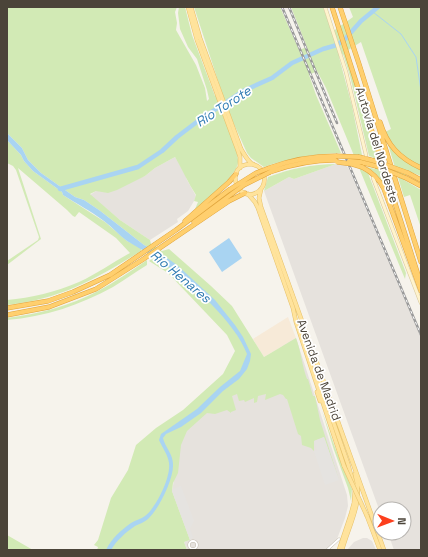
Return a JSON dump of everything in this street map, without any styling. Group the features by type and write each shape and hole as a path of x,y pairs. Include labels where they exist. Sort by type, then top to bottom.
{"highway":[{"name":"Autovía del Nordeste","path":"332,7 421,284"},
{"name":"Autovía del Nordeste","path":"340,7 360,64 421,262"},
{"path":"360,64 382,126 392,148 402,157 421,168"},
{"path":"165,244 244,186 270,170 293,164 359,157 375,161 407,175 421,186"},
{"path":"7,308 48,301 73,292 110,275 195,217 229,190 249,177 292,161 308,158 360,162 421,179"},
{"path":"336,159 362,167 370,171 379,180 384,188 421,291"},
{"path":"164,238 217,193 236,174"},
{"path":"7,315 49,307 96,289 229,201 246,193"}],"main road":[{"path":"188,7 196,40 229,124 240,157 240,168"},
{"path":"191,7 218,95"},
{"path":"229,124 244,155 264,173 265,181 261,189 254,193 246,193 239,189 236,183 236,174 240,168 248,164 253,164"},
{"name":"Avenida de Madrid","path":"261,189 259,198 261,207 384,550"},
{"name":"Avenida de Madrid","path":"246,193 255,202 258,208 293,308 296,322 344,466 367,516 380,550"},
{"path":"293,308 353,479 355,490 354,503 339,550"},
{"path":"317,392 328,421"},
{"path":"334,412 359,490 355,515 342,550"}],"street":[{"path":"325,7 342,56 366,155"},
{"path":"373,178 421,303"},
{"path":"327,550 339,539"},
{"path":"191,542 195,542 197,544 197,549 190,548 189,544 191,542"}],"shaded area":[{"path":"175,157 185,173 187,180 196,196 188,211 177,219 178,222 150,240 120,220 90,195 96,191 145,176 155,168"},
{"path":"336,164 346,165 421,338 421,550 394,550 391,541 412,541 412,501 376,501 264,191 289,177 294,179"},
{"path":"288,317 296,338 264,357 253,339"},
{"path":"296,338 347,495 348,506 337,539 329,550 187,550 184,542 190,540 172,491 182,434 284,345"},
{"path":"324,437 339,480 325,485 314,451 317,450 314,441"},
{"path":"181,486 194,521 190,529 193,538 190,540 172,491 173,489"},
{"path":"367,538 372,541 376,550 347,550 354,542"}],"green space":[{"path":"7,7 177,7 175,12 177,23 176,30 196,65 205,88 207,101 209,99 207,90 197,59 188,47 180,29 178,13 179,7 185,7 192,35 215,96 222,93 194,7 280,7 299,50 307,47 291,7 323,7 332,32 353,17 349,7 421,7 421,166 409,160 400,152 385,132 391,129 361,42 345,52 386,187 375,173 367,167 375,169 373,157 369,156 350,76 343,54 339,57 352,106 362,155 356,155 362,170 368,173 406,273 405,279 326,88 317,71 309,75 341,153 302,157 264,167 251,158 247,153 229,113 223,116 236,150 238,160 237,166 229,179 197,208 195,209 198,202 194,201 196,195 175,157 155,168 145,176 117,190 108,193 96,191 90,194 120,220 150,240 151,244 162,251 169,249 211,286 232,306 264,357 296,338 305,374 313,396 315,396 320,420 339,480 324,437 314,441 314,451 311,448 302,445 301,436 298,434 287,399 283,395 280,394 265,400 266,394 258,396 257,402 254,403 254,398 245,402 244,400 239,401 237,394 232,396 236,410 231,413 227,410 215,414 207,413 187,431 181,445 178,473 173,483 172,491 190,540 184,542 187,550 97,550 98,547 94,545 98,540 111,498 128,470 136,445 156,428 183,410 223,374 235,351 227,335 168,273 149,261 159,253 144,245 99,210 84,200 75,197 41,173 28,160 22,148 7,133"},
{"path":"7,140 33,171 62,192 63,195 105,222 127,241 141,248 141,251 93,279 61,293 7,305 7,300 43,294 79,282 130,253 116,238 79,212 75,217 73,216 18,168 41,239 7,265 7,261 38,240 39,237 16,170 13,166 7,163"},
{"path":"387,141 402,158 421,170 421,176 408,171 404,180 421,190 421,228 410,195 404,197"},
{"path":"336,164 294,179 289,177 264,191 268,177 301,168"},
{"path":"147,260 147,265 113,287 75,305 49,313 7,320 7,318 54,309 76,301 111,284"},
{"path":"322,411 352,489 351,501 348,488"},
{"path":"7,535 33,550 7,550"}],"water":[{"name":"Río Henares","path":"7,133 22,148 28,160 41,173 75,197 84,200 99,210 144,245 160,253 177,265 215,300 243,337 251,354 247,369 239,379 223,391 201,413 181,427 166,434 163,438 173,460 173,470 165,493 157,508 148,519 128,531 118,540 111,550 106,550 113,538 127,526 149,512 162,492 168,476 169,463 159,440 161,434 197,409 220,387 240,371 247,354 233,329 212,305 166,265 127,241 104,221 63,195 62,192 33,171 7,140"},
{"path":"229,238 242,258 222,272 209,252"}],"waterway":[{"name":"Río Torote","path":"60,189 138,167 162,151 198,121 243,91 272,78 292,63 323,49 337,45 346,38 361,21 378,7"},
{"path":"373,12 401,34 416,57 421,91"}],"railway":[{"path":"282,7 421,335"},
{"path":"289,7 337,123"}]}
